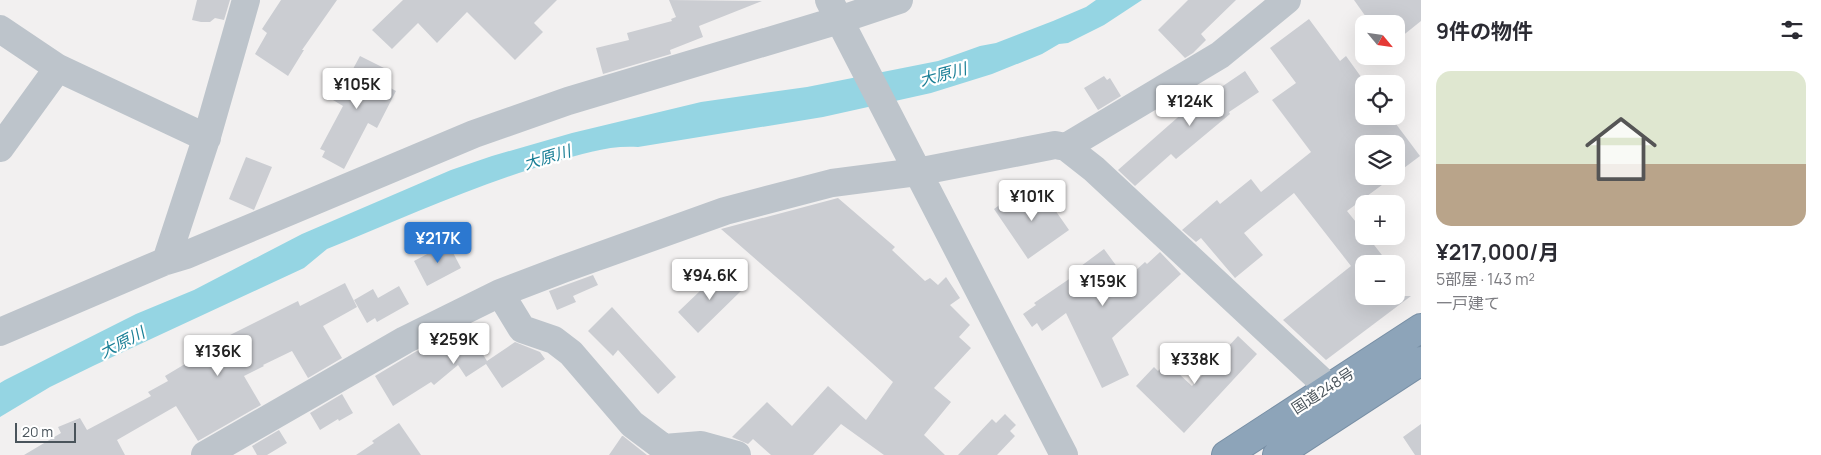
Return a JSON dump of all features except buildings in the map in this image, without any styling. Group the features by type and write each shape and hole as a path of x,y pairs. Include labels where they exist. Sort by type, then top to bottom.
{"highway":[{"name":"国道248号","path":"1226,455 1421,328"},
{"name":"国道248号","path":"1277,455 1421,361"}],"street":[{"path":"166,261 207,138 246,0"},
{"path":"0,332 166,261 186,255 474,134 568,101 840,20 899,0"},
{"path":"1066,147 1220,55 1287,0"},
{"path":"840,20 1064,455"},
{"path":"0,29 58,68 207,138"},
{"path":"0,148 44,96 58,68"},
{"path":"205,455 405,340 500,293 725,211 832,183 914,166 1055,145 1066,147 1094,169 1328,387"},
{"path":"500,293 522,329 554,340 571,353 632,424 664,448 701,445 737,455"}],"water":[{"name":"大原川","path":"1096,0 1142,0 1104,25 1068,43 1059,44 1042,54 992,74 931,93 823,117 638,147 617,147 596,151 497,181 440,202 327,249 304,268 50,387 0,417 0,383 5,380 136,314 194,290 302,234 451,170 572,133 701,102 807,87 938,61 980,46 996,43 1053,21 1086,7"}]}
